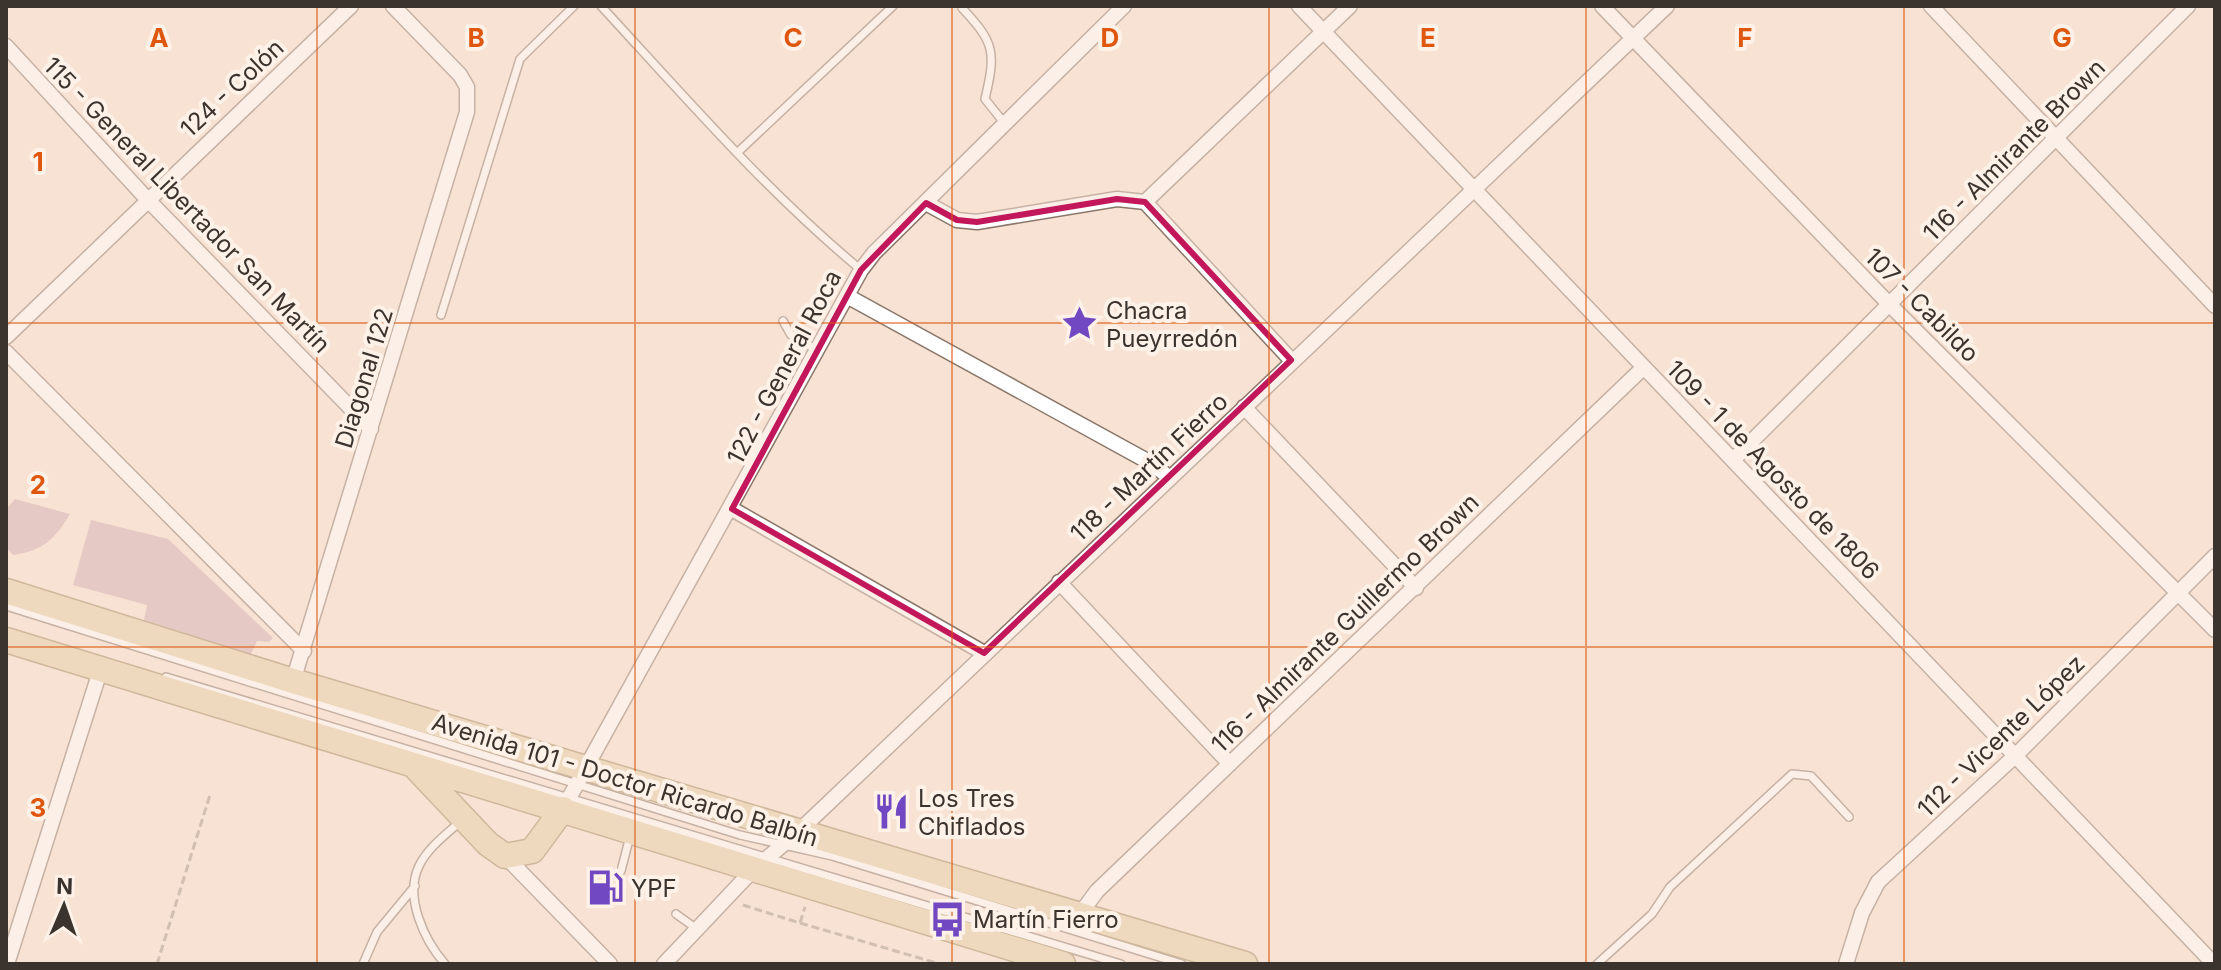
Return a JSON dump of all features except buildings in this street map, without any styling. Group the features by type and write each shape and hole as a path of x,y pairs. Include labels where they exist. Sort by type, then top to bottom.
{"main road":[{"name":"Avenida 101 - Doctor Ricardo Balbín","path":"6,591 293,681 574,789 632,831 760,864 1063,964"},
{"name":"Avenida 101 - Doctor Ricardo Balbín","path":"6,640 413,766 574,789 790,838 1080,914 1245,964"},
{"path":"413,766 488,844 505,856 532,851 574,789"}],"street":[{"name":"124 - Colón","path":"6,337 351,6"},
{"name":"Diagonal 122","path":"293,681 467,112 467,87 393,6"},
{"name":"109 - 1 de Agosto de 1806","path":"1299,6 2214,964"},
{"path":"1145,202 1350,6"},
{"name":"107 - Cabildo","path":"1602,6 1890,305 2215,630"},
{"name":"118 - Martín Fierro","path":"664,964 760,864 1667,6"},
{"path":"1931,6 2215,306"},
{"name":"116 - Almirante Brown","path":"1733,460 2188,6"},
{"name":"122 - General Roca","path":"574,789 732,509 861,270 1114,9"},
{"name":"115 - General Libertador San Martín","path":"6,46 147,199 371,429"},
{"path":"926,203 957,220 977,222 1117,199 1145,202 1291,360"},
{"path":"847,296 1149,462 1169,477"},
{"path":"6,352 304,651"},
{"name":"116 - Almirante Guillermo Brown","path":"1080,914 1097,891 1644,367"},
{"path":"1244,407 1416,588"},
{"path":"732,509 984,653"},
{"name":"112 - Vicente López","path":"1846,964 1862,913 1878,882 2015,756 2215,556"},
{"path":"1059,582 1230,764"},
{"path":"7,964 101,668"},
{"path":"505,856 610,964"}],"lane":[{"path":"441,315 520,59 574,6"},
{"path":"601,6 738,152 828,242 861,270"},
{"path":"738,152 893,6"},
{"path":"962,8 986,34 991,54 985,99 1005,124"},
{"path":"783,321 791,335 818,351"},
{"path":"6,606 574,789 760,864 1121,964"},
{"path":"158,674 574,789"},
{"path":"1597,964 1652,914 1670,887 1792,774 1811,776 1849,817"},
{"path":"445,964 424,933 415,886 418,868 424,858 465,817"},
{"path":"621,871 632,831"},
{"path":"790,838 832,856 1182,964"},
{"path":"363,964 377,932 415,886"},
{"path":"676,914 697,929"}],"path":[{"path":"157,964 210,795"},
{"path":"800,923 940,964"}],"highlighted area":[{"path":"1117,199 1145,202 1291,360 984,653 732,509 861,270 926,203 957,220 977,222"}],"shaded area":[{"path":"15,499 70,514 47,542 13,555 6,547 6,510"},
{"path":"91,520 168,539 273,638 269,642 257,641 249,658 143,625 147,605 73,585"}],"place":[{"name":"Chacra Pueyrredón","path":"1080,324"},
{"name":"Los Tres Chiflados","path":"892,812"},
{"name":"YPF","path":"605,888"},
{"name":"Martín Fierro","path":"947,919"}]}
